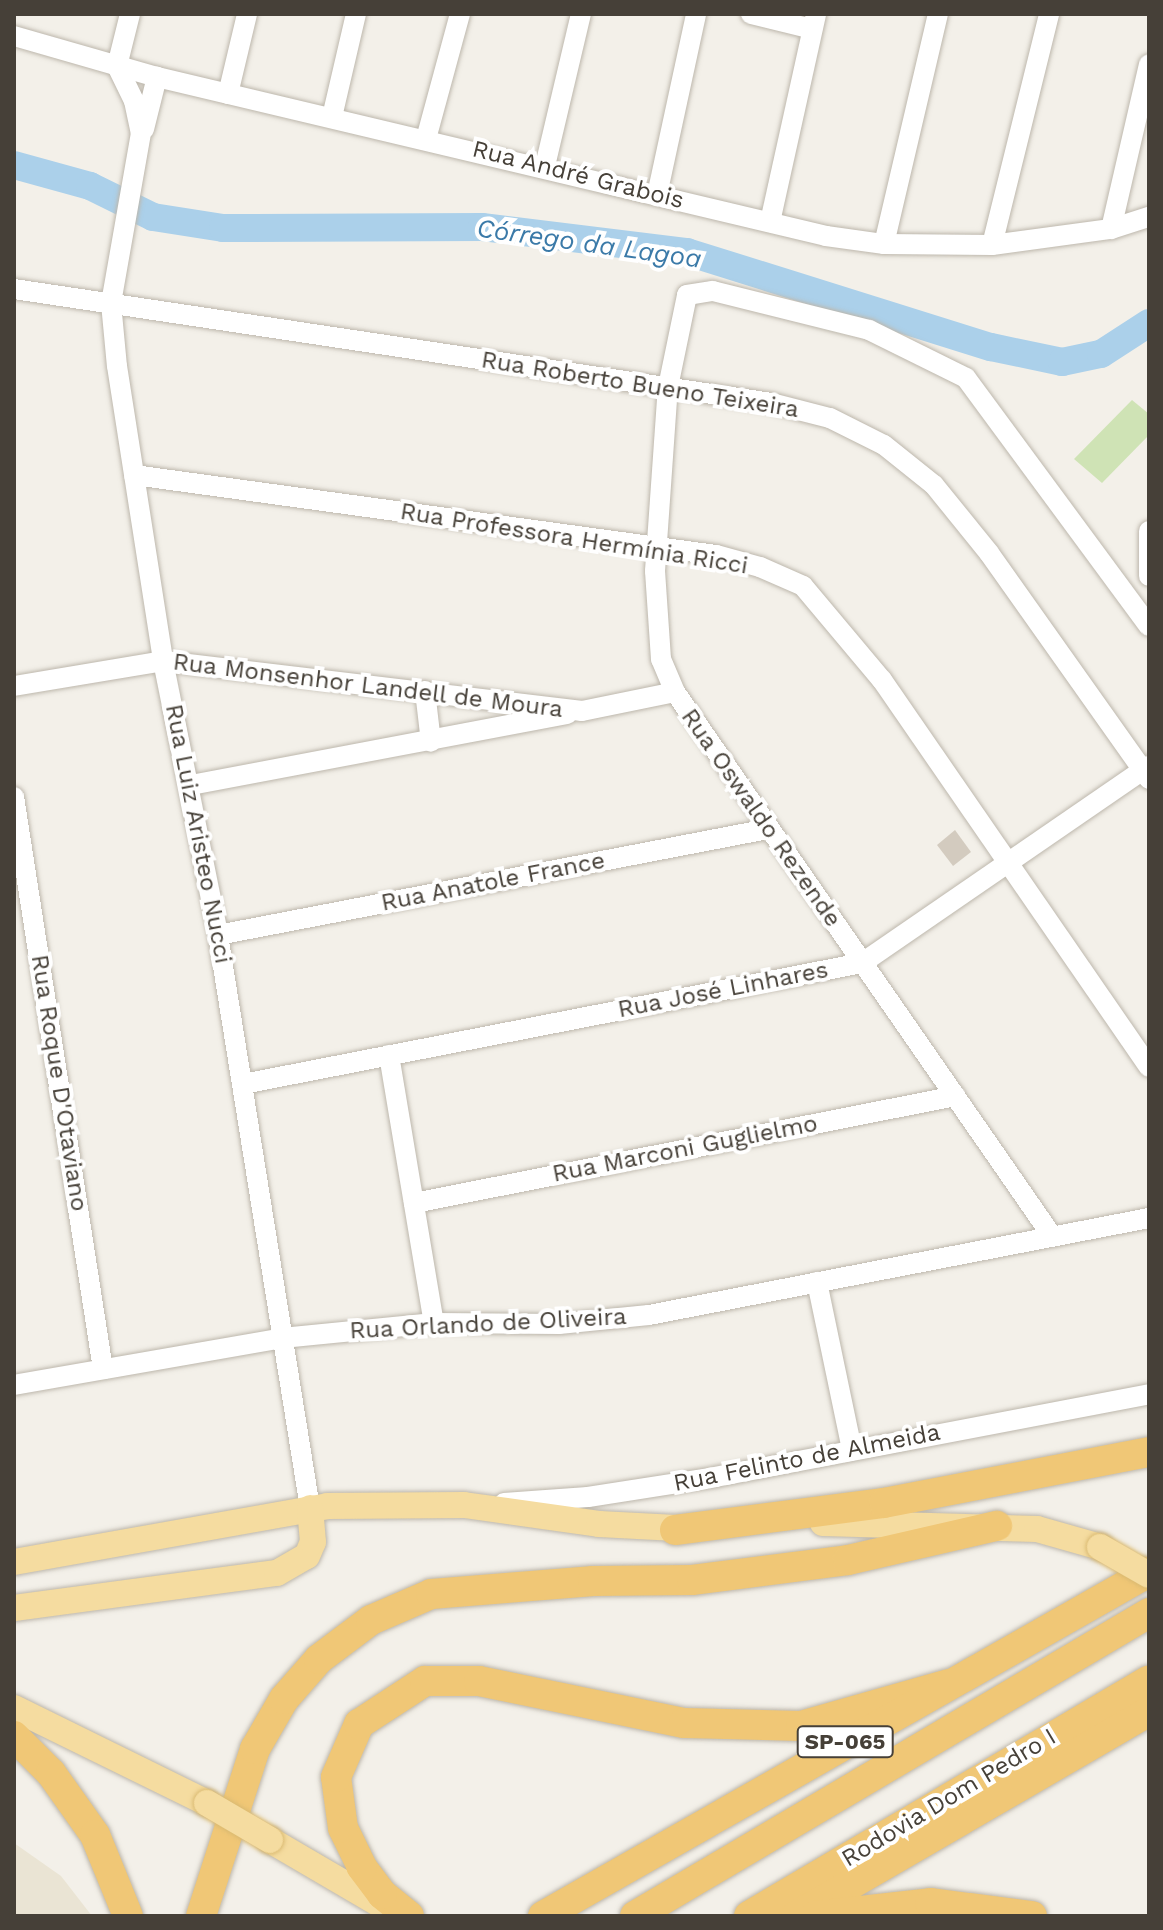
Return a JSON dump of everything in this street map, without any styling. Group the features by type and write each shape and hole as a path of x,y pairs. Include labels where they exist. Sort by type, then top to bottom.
{"highway":[{"path":"675,1530 884,1503 1149,1452"},
{"path":"201,1916 255,1749 284,1699 319,1659 371,1620 431,1594 593,1581 692,1580 848,1560 997,1526"},
{"name":"SP-065","path":"543,1916 948,1684 1149,1574"},
{"name":"SP-065","path":"635,1916 1149,1613"},
{"name":"Rodovia Dom Pedro I","path":"749,1916 1149,1680"},
{"path":"409,1916 382,1894 362,1867 343,1828 336,1777 359,1724 425,1681 479,1681 684,1723 801,1726 948,1684"},
{"path":"796,1916 1149,1711"},
{"path":"14,1736 51,1773 95,1835 128,1916"},
{"path":"815,1916 930,1903 1032,1916"}],"main road":[{"path":"14,1562 310,1508 464,1505 675,1530 867,1521 1059,1531 1100,1547 1149,1574"},
{"path":"14,1608 277,1573 307,1556 313,1542 310,1508"},
{"path":"14,1708 207,1803 400,1916"}],"street":[{"path":"117,66 130,14"},
{"path":"228,94 247,14"},
{"path":"332,117 356,14"},
{"path":"426,139 460,14"},
{"path":"545,166 581,14"},
{"path":"657,195 696,14"},
{"path":"751,14 814,21 770,222"},
{"path":"884,244 938,14"},
{"path":"992,245 1049,14"},
{"name":"Rua André Grabois","path":"14,36 228,94 545,166 770,222 884,244 992,245 1111,229 1149,217"},
{"path":"1111,229 1149,64"},
{"name":"Rua Luiz Aristeo Nucci","path":"117,66 139,118 135,164"},
{"name":"Rua Luiz Aristeo Nucci","path":"157,77 116,254 111,303 163,661 191,785 218,935 310,1508"},
{"name":"Rua Roberto Bueno Teixeira","path":"14,289 668,387 830,418 884,445 934,485 989,553 1147,772"},
{"name":"Rua Oswaldo Rezende","path":"1052,1236 675,692 656,627 658,550 668,387 687,295 696,290 869,330 966,378 1149,626"},
{"name":"Rua Professora Hermínia Ricci","path":"134,475 658,550 716,555 760,567 803,586 855,644 1149,1067"},
{"path":"1149,531 1149,576"},
{"name":"Rua Monsenhor Landell de Moura","path":"14,686 163,661 582,711 675,692"},
{"path":"425,691 431,742"},
{"path":"191,785 582,711"},
{"name":"Rua José Linhares","path":"243,1084 862,963 1147,772"},
{"name":"Rua Roque D'Otaviano","path":"14,797 103,1369"},
{"name":"Rua Anatole France","path":"218,935 768,829"},
{"path":"389,1055 434,1323"},
{"name":"Rua Marconi Guglielmo","path":"414,1203 956,1096"},
{"name":"Rua Orlando de Oliveira","path":"14,1385 282,1338 434,1323 559,1324 619,1318 1149,1218"},
{"path":"817,1282 852,1450"},
{"name":"Rua Felinto de Almeida","path":"464,1505 588,1497 1149,1394"}],"shaded area":[{"path":"14,1843 61,1876 92,1916 14,1916"}],"green space":[{"path":"1132,400 1149,414 1149,435 1102,483 1074,459"}],"building":[{"path":"955,830 971,852 953,866 937,845"}],"waterway":[{"name":"Córrego da Lagoa","path":"14,165 90,186 153,217 223,228 482,227 687,252 991,347 1062,362 1101,354 1149,323"}]}
